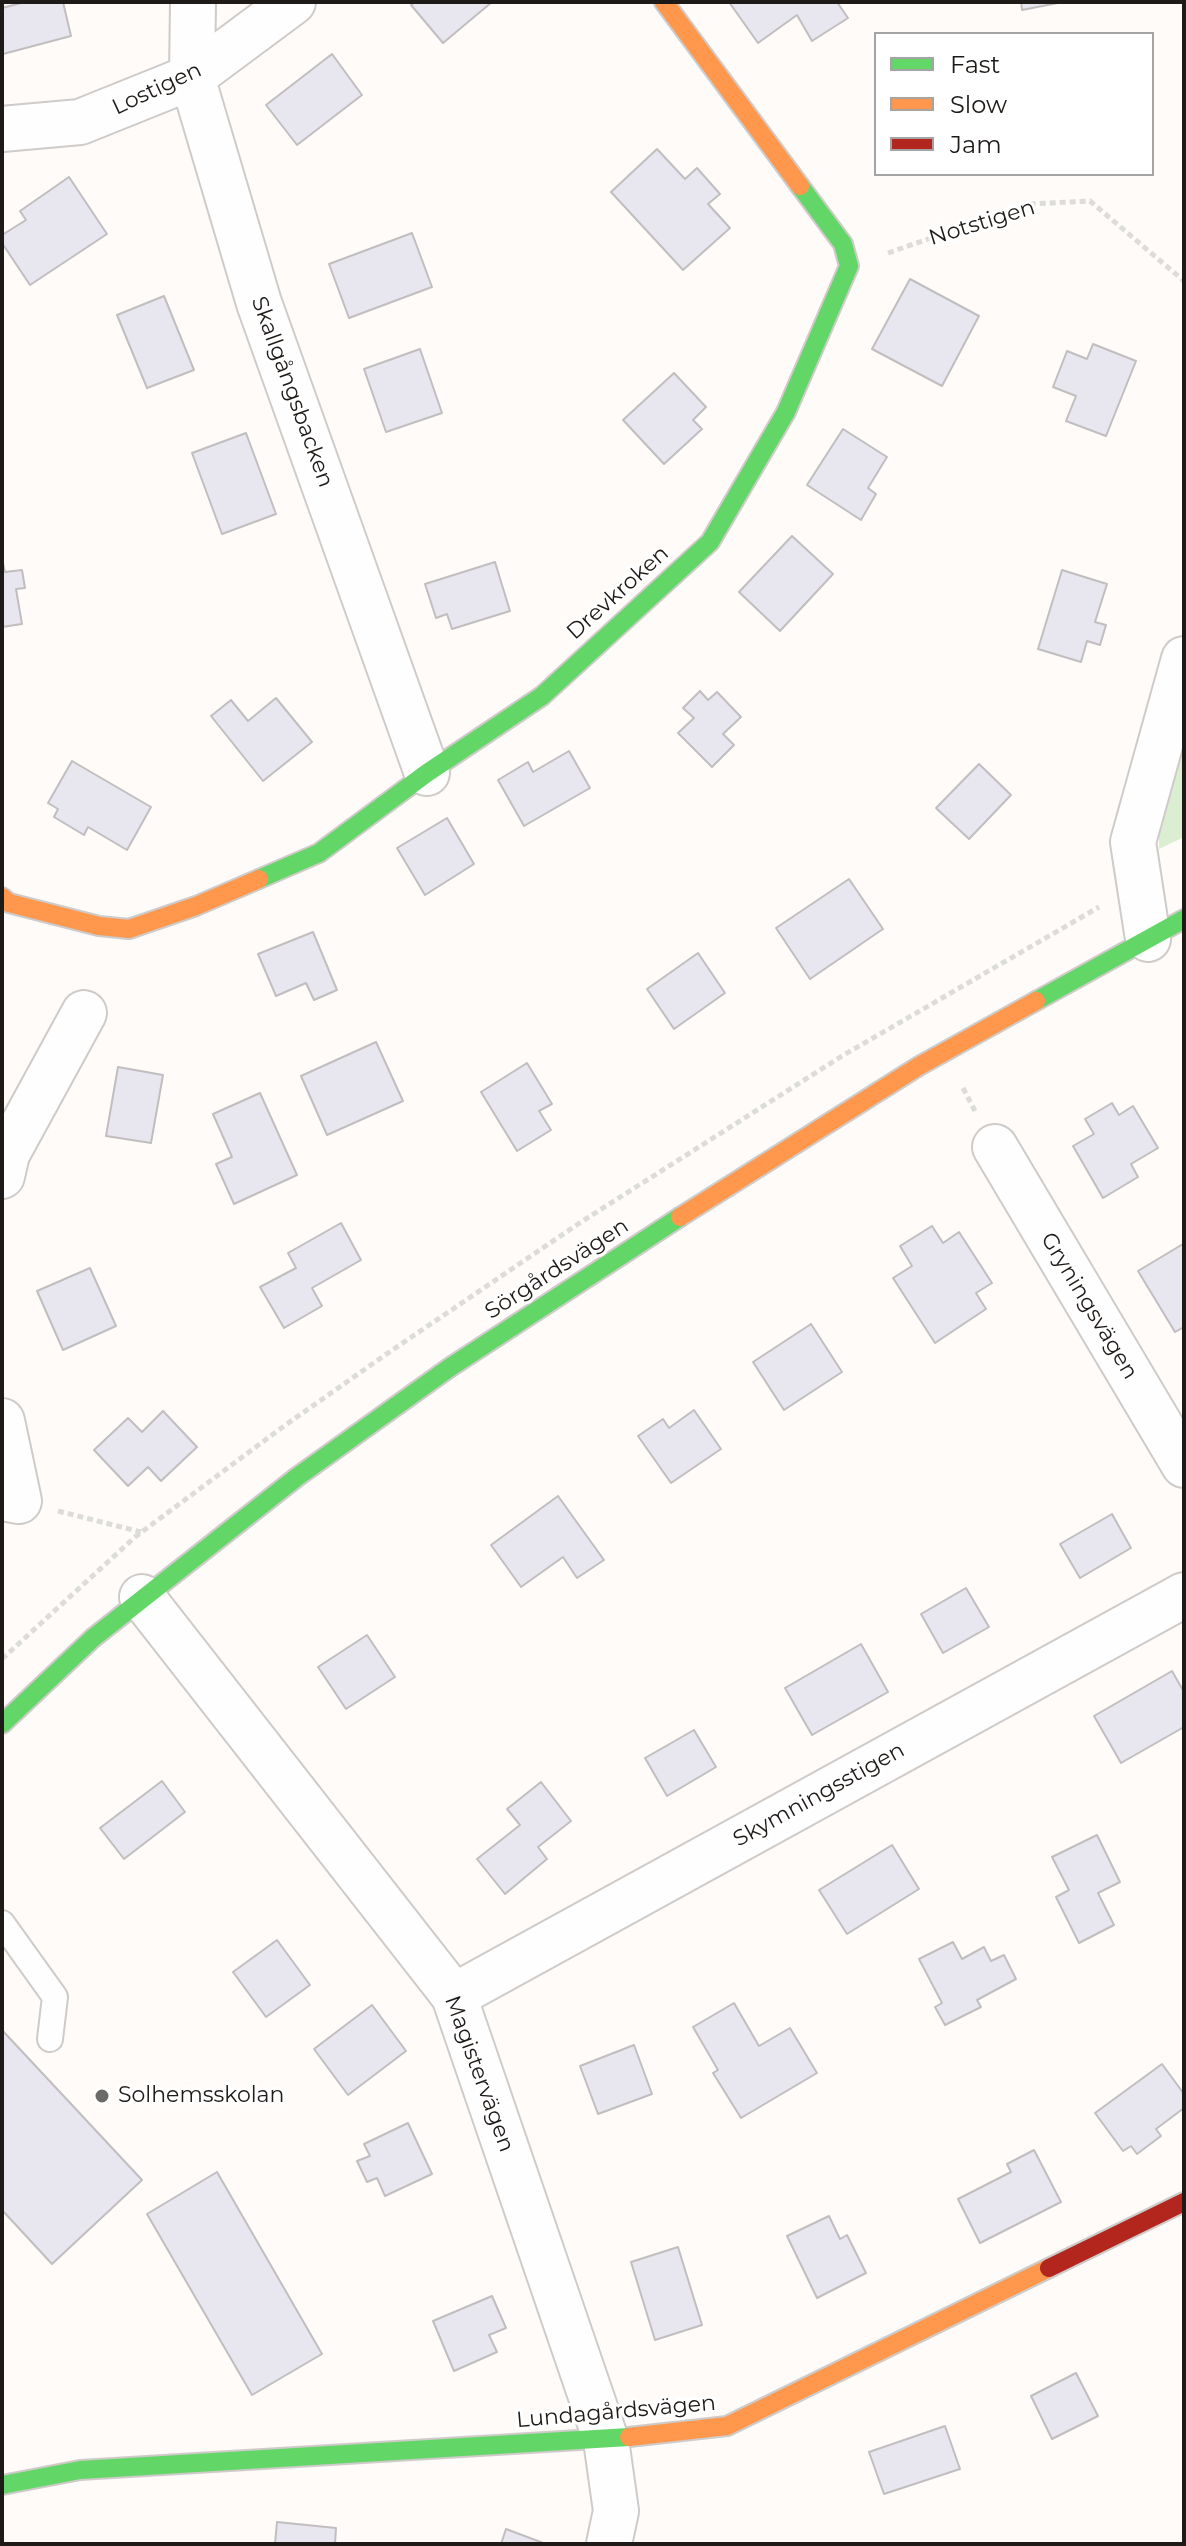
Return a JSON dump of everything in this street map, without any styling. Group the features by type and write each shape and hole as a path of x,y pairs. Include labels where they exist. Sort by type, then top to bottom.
{"street":[{"name":"Skallgångsbacken","path":"193,2 192,77 259,303 427,773"},
{"name":"Lostigen","path":"2,129 80,122 192,77 293,2"},
{"path":"664,2 843,244 849,266"},
{"name":"Drevkroken","path":"2,897 9,903 99,926 129,929 196,906 319,853 427,773 542,696 710,542 786,412 849,266"},
{"path":"1166,929 1133,842 1184,659"},
{"name":"Sörgårdsvägen","path":"2,1724 93,1638 142,1597 310,1467 449,1368 603,1266 919,1066 1166,929"},
{"path":"2,1176 7,1154 84,1013"},
{"name":"Gryningsvägen","path":"995,1147 1184,1465"},
{"path":"2,1421 10,1499"},
{"name":"Skymningsstigen","path":"454,1996 1184,1595"},
{"name":"Magistervägen","path":"142,1597 454,1996 606,2440 616,2511 609,2544"},
{"name":"Lundagårdsvägen","path":"2,2485 80,2470 606,2440 727,2426 1184,2202"}],"lane":[{"path":"2,1923 55,1997 50,2039"}],"path":[{"name":"Notstigen","path":"849,266 1029,204 1090,201 1184,281"},
{"path":"10,1499 142,1532"}],"green space":[{"path":"1184,730 1184,837 1159,849 1159,828"}],"building":[{"path":"25,2 63,2 71,36 3,54 2,8"},
{"path":"415,2 492,2 443,43 411,5"},
{"path":"729,2 837,2 848,18 812,41 797,15 758,43"},
{"path":"1021,2 1063,2 1022,10"},
{"path":"332,54 362,95 297,145 266,105"},
{"path":"657,149 685,179 697,168 720,194 708,204 730,228 683,270 611,192"},
{"path":"69,177 107,234 30,285 2,243 2,235 26,220 20,211"},
{"path":"412,233 432,287 349,318 329,264"},
{"path":"910,279 979,316 942,386 872,349"},
{"path":"164,296 194,370 147,388 117,315"},
{"path":"1093,344 1136,361 1106,436 1066,421 1076,396 1053,387 1067,351 1087,359"},
{"path":"420,349 442,413 386,432 364,369"},
{"path":"674,373 706,407 693,420 702,429 664,464 623,420"},
{"path":"843,429 887,457 868,488 876,494 861,520 807,485"},
{"path":"246,433 276,514 222,534 192,453"},
{"path":"792,536 833,574 780,631 739,592"},
{"path":"2,559 5,572 22,570 25,588 16,589 22,624 2,627"},
{"path":"495,562 510,611 452,629 447,614 436,618 425,584"},
{"path":"1062,570 1107,584 1095,622 1106,625 1100,645 1087,641 1081,662 1038,649"},
{"path":"700,691 708,700 717,692 741,717 723,734 734,745 712,767 678,733 694,718 683,708"},
{"path":"276,698 312,742 263,781 211,716 231,700 248,721"},
{"path":"569,751 590,788 524,826 498,780 528,762 533,772"},
{"path":"72,761 151,807 127,850 88,827 84,835 54,817 58,809 48,803"},
{"path":"979,764 1011,795 969,839 936,808"},
{"path":"447,818 474,864 425,895 397,848"},
{"path":"849,879 883,929 810,979 776,928"},
{"path":"313,932 337,990 314,1000 306,983 276,996 258,954"},
{"path":"698,953 725,993 674,1029 647,989"},
{"path":"376,1042 403,1101 327,1135 301,1076"},
{"path":"527,1063 552,1104 539,1111 551,1130 517,1151 481,1092"},
{"path":"118,1067 163,1075 151,1143 106,1136"},
{"path":"260,1093 297,1175 234,1204 216,1164 232,1157 213,1114"},
{"path":"1112,1103 1119,1115 1133,1106 1158,1148 1131,1164 1138,1177 1103,1198 1073,1146 1094,1134 1085,1119"},
{"path":"341,1223 361,1260 312,1288 322,1306 284,1328 260,1287 296,1268 288,1253"},
{"path":"932,1226 943,1243 959,1232 992,1283 976,1293 986,1309 935,1343 893,1278 912,1266 900,1246"},
{"path":"1183,1244 1184,1327 1175,1332 1138,1271"},
{"path":"90,1268 116,1326 63,1350 37,1291"},
{"path":"811,1324 842,1372 784,1410 753,1362"},
{"path":"694,1410 721,1449 671,1483 638,1436 663,1419 669,1428"},
{"path":"163,1411 197,1447 161,1481 148,1467 128,1486 94,1450 128,1418 142,1432"},
{"path":"558,1496 604,1560 577,1578 563,1557 521,1587 491,1545"},
{"path":"1112,1514 1131,1548 1080,1578 1060,1544"},
{"path":"966,1588 989,1627 943,1653 921,1614"},
{"path":"367,1635 395,1677 346,1709 318,1667"},
{"path":"861,1644 888,1692 812,1735 785,1688"},
{"path":"1172,1671 1184,1692 1184,1727 1121,1763 1094,1716"},
{"path":"694,1730 716,1767 667,1796 645,1758"},
{"path":"162,1781 185,1812 124,1859 100,1828"},
{"path":"541,1782 571,1821 538,1847 547,1859 505,1894 477,1859 520,1825 507,1809"},
{"path":"1097,1835 1120,1882 1098,1893 1114,1925 1079,1943 1056,1897 1069,1890 1052,1857"},
{"path":"892,1845 919,1889 847,1934 819,1890"},
{"path":"277,1940 310,1985 266,2017 233,1972"},
{"path":"953,1942 962,1959 984,1947 991,1961 1004,1955 1016,1979 977,2000 981,2007 945,2025 935,2007 942,2003 919,1959"},
{"path":"734,2003 759,2046 790,2028 817,2073 741,2118 713,2073 718,2070 693,2027"},
{"path":"372,2005 406,2051 348,2095 314,2049"},
{"path":"2,2030 142,2180 52,2264 2,2210"},
{"path":"634,2045 652,2094 598,2114 580,2066"},
{"path":"1162,2064 1184,2094 1184,2108 1156,2129 1161,2136 1137,2154 1131,2146 1123,2151 1095,2113"},
{"path":"408,2123 432,2174 385,2196 377,2178 367,2182 357,2161 370,2156 364,2144"},
{"path":"1034,2150 1061,2202 980,2243 958,2199 1011,2172 1007,2164"},
{"path":"217,2172 322,2354 252,2395 147,2214"},
{"path":"829,2216 840,2239 847,2235 866,2273 817,2298 787,2236"},
{"path":"678,2247 702,2325 655,2340 631,2262"},
{"path":"492,2296 506,2328 489,2335 497,2352 454,2371 433,2321"},
{"path":"1076,2373 1098,2416 1052,2439 1031,2396"},
{"path":"945,2426 960,2469 884,2494 869,2452"},
{"path":"277,2522 336,2528 335,2544 275,2544"},
{"path":"506,2529 546,2544 501,2544"}],"traffic: fast":[{"path":"259,879 319,853 427,773 542,696 710,542 786,412 849,266 843,244 800,186"},
{"path":"1036,1001 1184,919"},
{"path":"2,1724 93,1638 297,1477 449,1368 680,1217"},
{"path":"2,2485 80,2470 629,2437"}],"traffic: slow":[{"path":"664,2 800,186"},
{"path":"2,897 9,903 99,926 129,929 196,906 259,879"},
{"path":"680,1217 919,1066 1036,1001"},
{"path":"629,2437 727,2426 1049,2268"}],"traffic: jam":[{"path":"1049,2268 1184,2202"}],"place":[{"name":"Solhemsskolan","path":"102,2096"}]}
